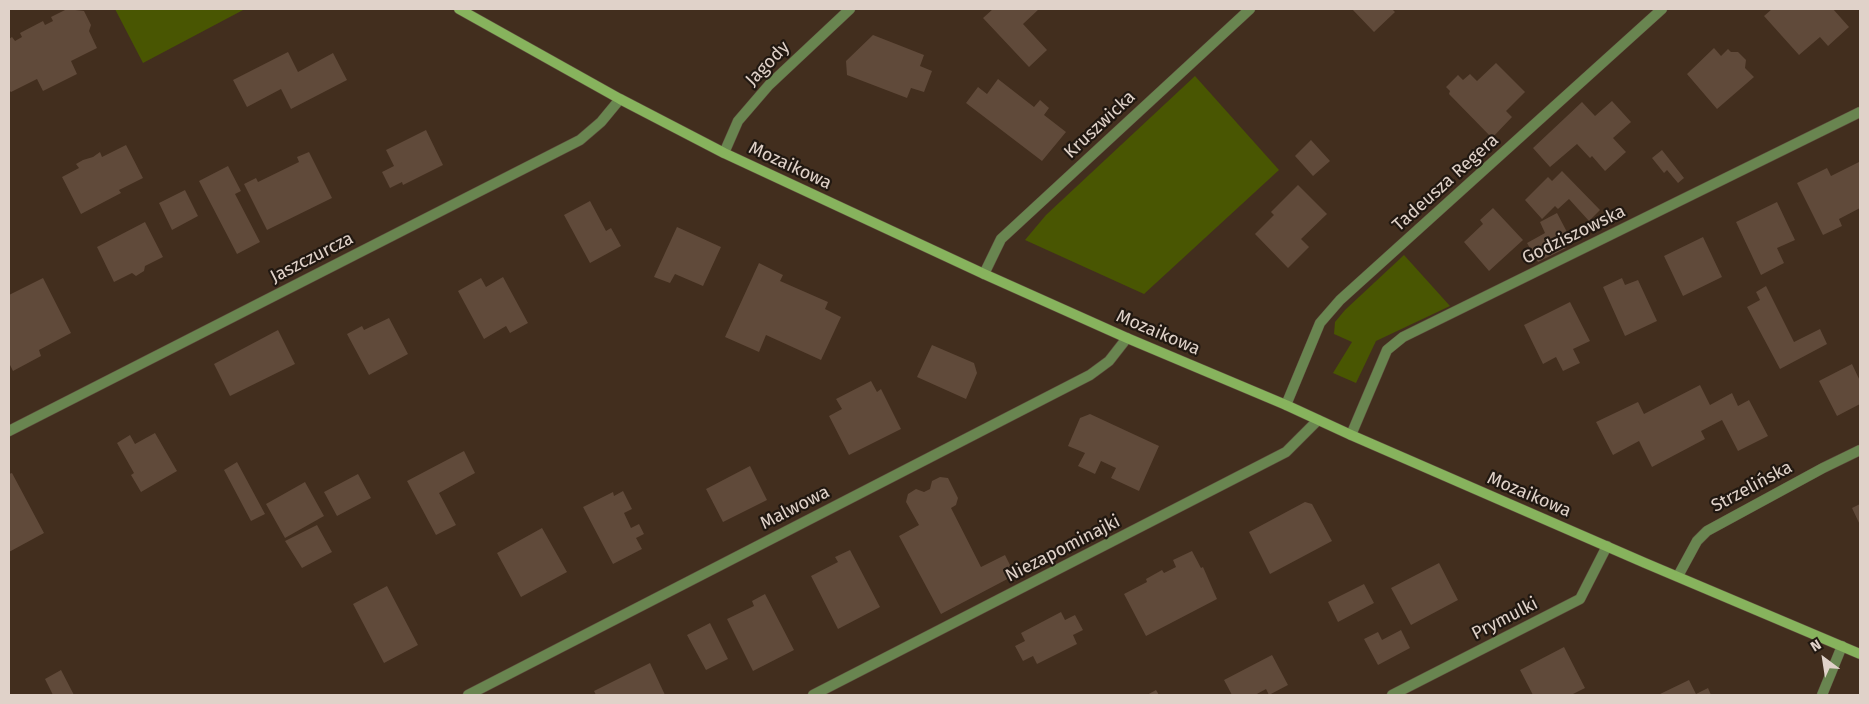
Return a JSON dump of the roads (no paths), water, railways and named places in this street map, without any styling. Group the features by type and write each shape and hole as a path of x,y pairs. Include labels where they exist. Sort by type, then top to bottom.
{"street":[{"name":"Mozaikowa","path":"459,9 620,99 724,152 984,274 1127,338 1860,654"},
{"name":"Jagody","path":"724,152 738,121 769,85 850,9"},
{"name":"Kruszwicka","path":"984,274 1001,238 1250,9"},
{"name":"Tadeusza Regera","path":"1286,405 1320,323 1340,300 1662,9"},
{"name":"Jaszczurcza","path":"9,431 580,140 602,122 620,99"},
{"name":"Godziszowska","path":"1351,435 1387,350 1403,337 1860,112"},
{"name":"Malwowa","path":"468,695 1090,374 1109,361 1127,338"},
{"name":"Niezapominajki","path":"813,695 1286,452 1318,420"},
{"name":"Strzelińska","path":"1678,576 1697,541 1707,531 1822,468 1860,450"},
{"name":"Prymulki","path":"1392,695 1580,599 1607,546"},
{"path":"1822,695 1842,646"}]}
